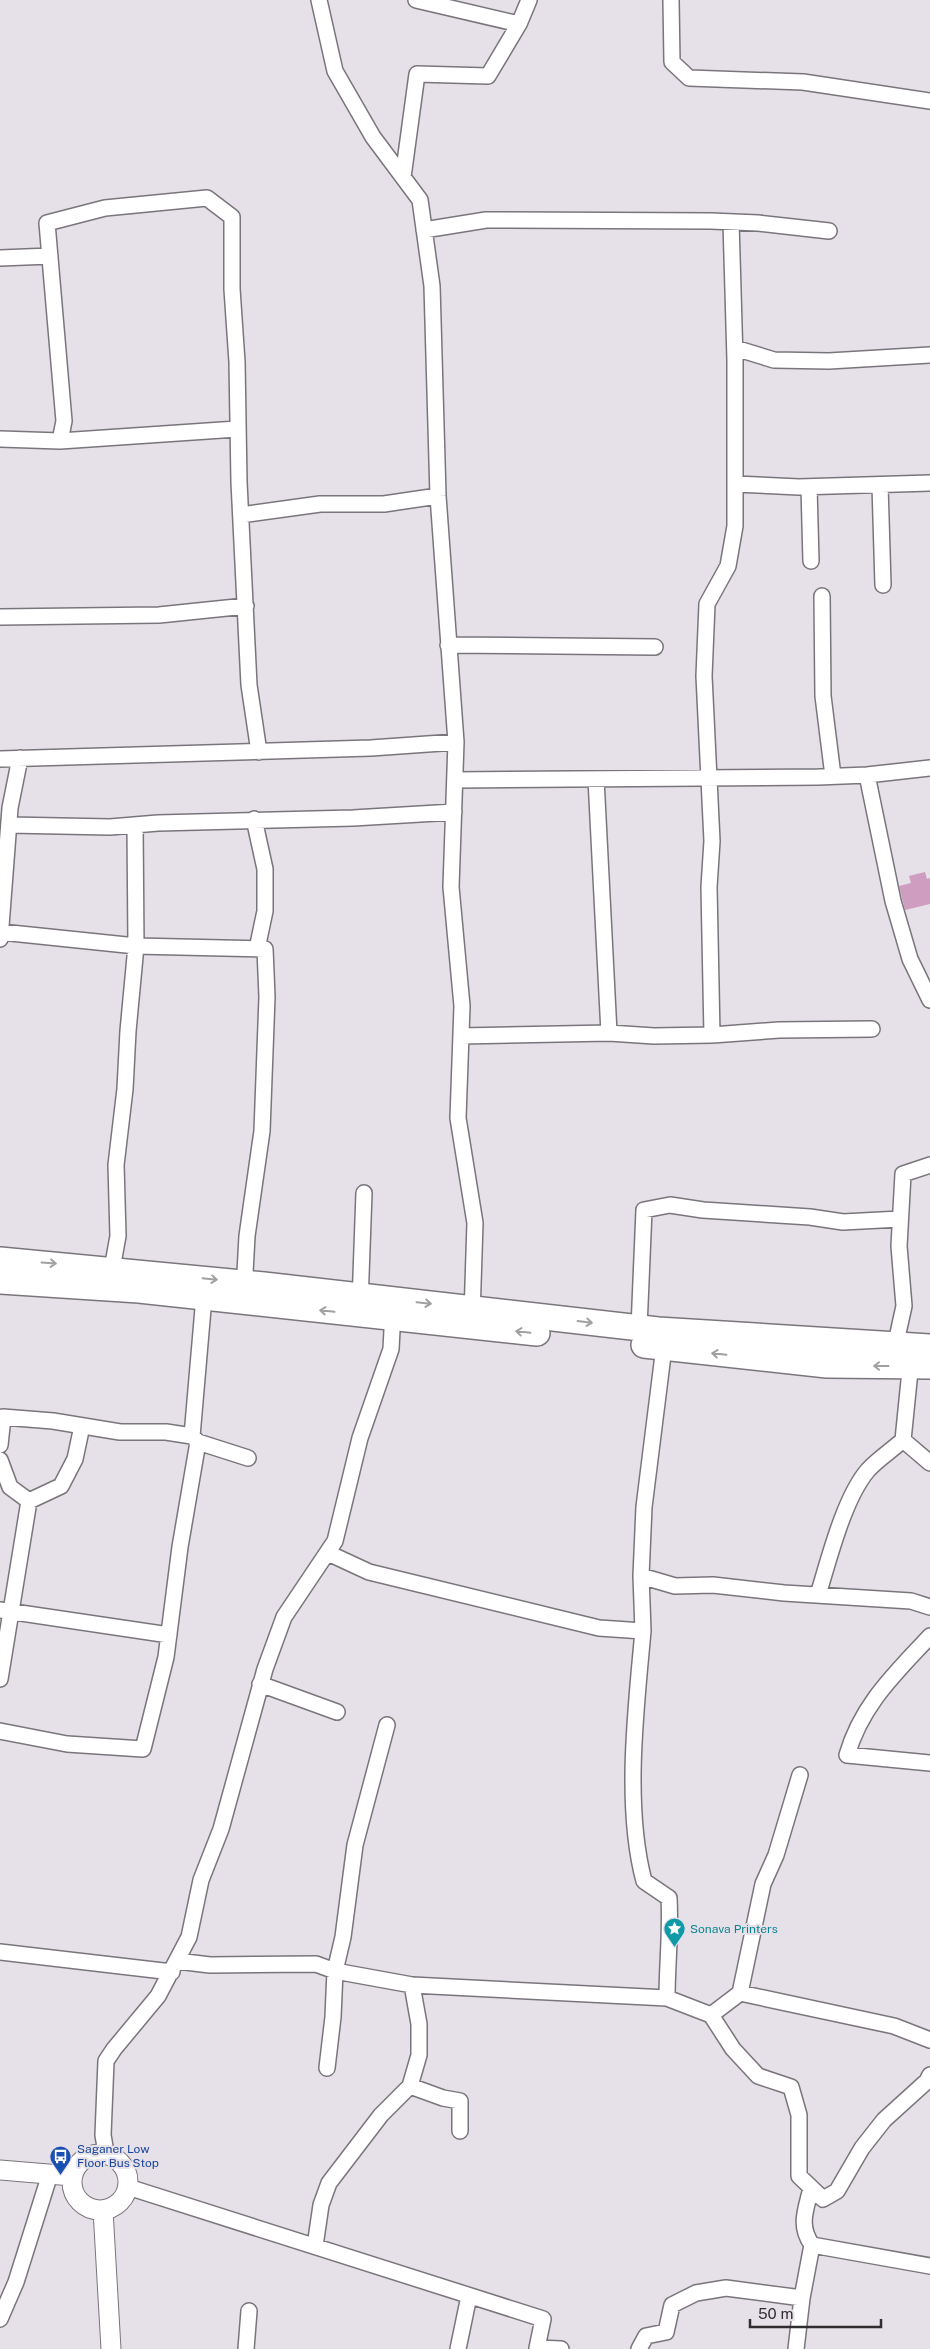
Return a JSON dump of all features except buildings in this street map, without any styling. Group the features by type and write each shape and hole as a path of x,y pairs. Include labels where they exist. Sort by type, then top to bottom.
{"highway":[{"path":"0,1260 112,1269 244,1292 393,1309 472,1317 639,1328 915,1358"},
{"path":"0,1281 139,1290 204,1297 244,1292"},
{"path":"472,1317 664,1348 827,1366 915,1358"}],"street":[{"path":"319,0 335,71 373,138 420,200 432,286 438,496 456,742 451,887 462,1006 458,1118 475,1223 472,1317"},
{"path":"416,0 519,24"},
{"path":"403,177 417,74 488,76 519,24 529,0"},
{"path":"671,0 672,62 688,78 803,82 930,101"},
{"path":"60,441 64,421 47,223 105,208 207,198 232,217 241,515 250,685 259,752"},
{"path":"424,230 486,220 731,222 829,231"},
{"path":"712,1035 709,888 712,841 704,676 707,604 728,566 735,526 735,348 731,222"},
{"path":"0,258 50,256"},
{"path":"735,348 774,360 829,361 930,355"},
{"path":"0,439 60,441 237,429"},
{"path":"735,484 809,487 930,483"},
{"path":"880,485 883,585"},
{"path":"809,487 811,561"},
{"path":"241,515 320,504 384,504 438,496"},
{"path":"822,596 823,696 833,776"},
{"path":"0,617 159,615 246,606"},
{"path":"448,644 655,646"},
{"path":"0,760 259,752 456,742"},
{"path":"20,758 3,877 0,936 136,946 264,949 267,997 262,1131 247,1236 244,1292"},
{"path":"455,780 833,776 867,775 930,768"},
{"path":"867,775 894,901 910,959 930,1000"},
{"path":"596,779 608,1033"},
{"path":"9,825 110,827 254,819 353,818 454,812"},
{"path":"254,819 265,870 265,911 257,949"},
{"path":"112,1269 118,1236 116,1166 126,1090 128,1031 136,946 135,825"},
{"path":"461,1036 608,1033 654,1036 712,1035 779,1030 872,1029"},
{"path":"818,1595 835,1541 853,1494 868,1469 903,1440 915,1358 904,1306 899,1246 903,1174 930,1165"},
{"path":"360,1305 364,1193"},
{"path":"639,1328 644,1210 670,1205 703,1210 810,1217 844,1222 900,1219"},
{"path":"0,1731 67,1744 144,1749 166,1658 195,1439 204,1297"},
{"path":"106,2154 103,2135 106,2062 114,2049 158,1996 189,1937 201,1880 221,1829 260,1684 284,1617 335,1541 360,1438 391,1349 393,1309"},
{"path":"664,1348 644,1507 641,1576 643,1631 637,1699 634,1810 639,1864 644,1881 669,1898 670,1924 667,1949 667,1998"},
{"path":"0,1445 2,1417 120,1432 166,1432 195,1439 248,1458"},
{"path":"29,1501 61,1486 75,1459 82,1426"},
{"path":"903,1440 930,1463"},
{"path":"0,1460 10,1487 29,1501"},
{"path":"0,1679 6,1611 29,1501"},
{"path":"328,1553 369,1572 599,1628 643,1631"},
{"path":"641,1576 676,1586 713,1586 911,1601 930,1607"},
{"path":"6,1611 169,1635"},
{"path":"930,1636 870,1702 853,1733 847,1755 930,1763"},
{"path":"260,1684 337,1712"},
{"path":"327,2068 333,2017 335,1971 343,1937 356,1845 387,1725"},
{"path":"711,2015 740,1993 763,1884 776,1855 800,1775"},
{"path":"0,1952 174,1966 316,1964 335,1971 412,1985 667,1998 711,2015 733,2049 758,2076 791,2087 800,2116 799,2176 823,2199 838,2191 868,2141 884,2120 927,2081 930,2075"},
{"path":"314,2246 321,2205 329,2183 381,2115 410,2086 419,2055 419,2024 412,1985"},
{"path":"740,1993 894,2026 930,2040"},
{"path":"410,2086 443,2098 460,2101 460,2131"},
{"path":"94,2154 106,2154 116,2158 124,2166 128,2176 128,2188 124,2198 116,2206 103,2210 94,2210 76,2198 72,2187 72,2176 76,2166 84,2158 94,2154"},
{"path":"0,2170 72,2176"},
{"path":"0,2319 16,2282 50,2174"},
{"path":"128,2188 543,2319 537,2348 561,2349"},
{"path":"796,2349 802,2298 812,2245 804,2233 804,2218 811,2188"},
{"path":"103,2210 111,2349"},
{"path":"812,2245 930,2266"},
{"path":"639,2349 646,2336 666,2332 672,2305 696,2292 726,2288 765,2291 802,2298"},
{"path":"458,2349 469,2296"},
{"path":"246,2349 249,2311"}],"place":[{"name":"Sonava Printers","path":"674,1948"},
{"name":"Saganer Low Floor Bus Stop","path":"61,2175"}]}
